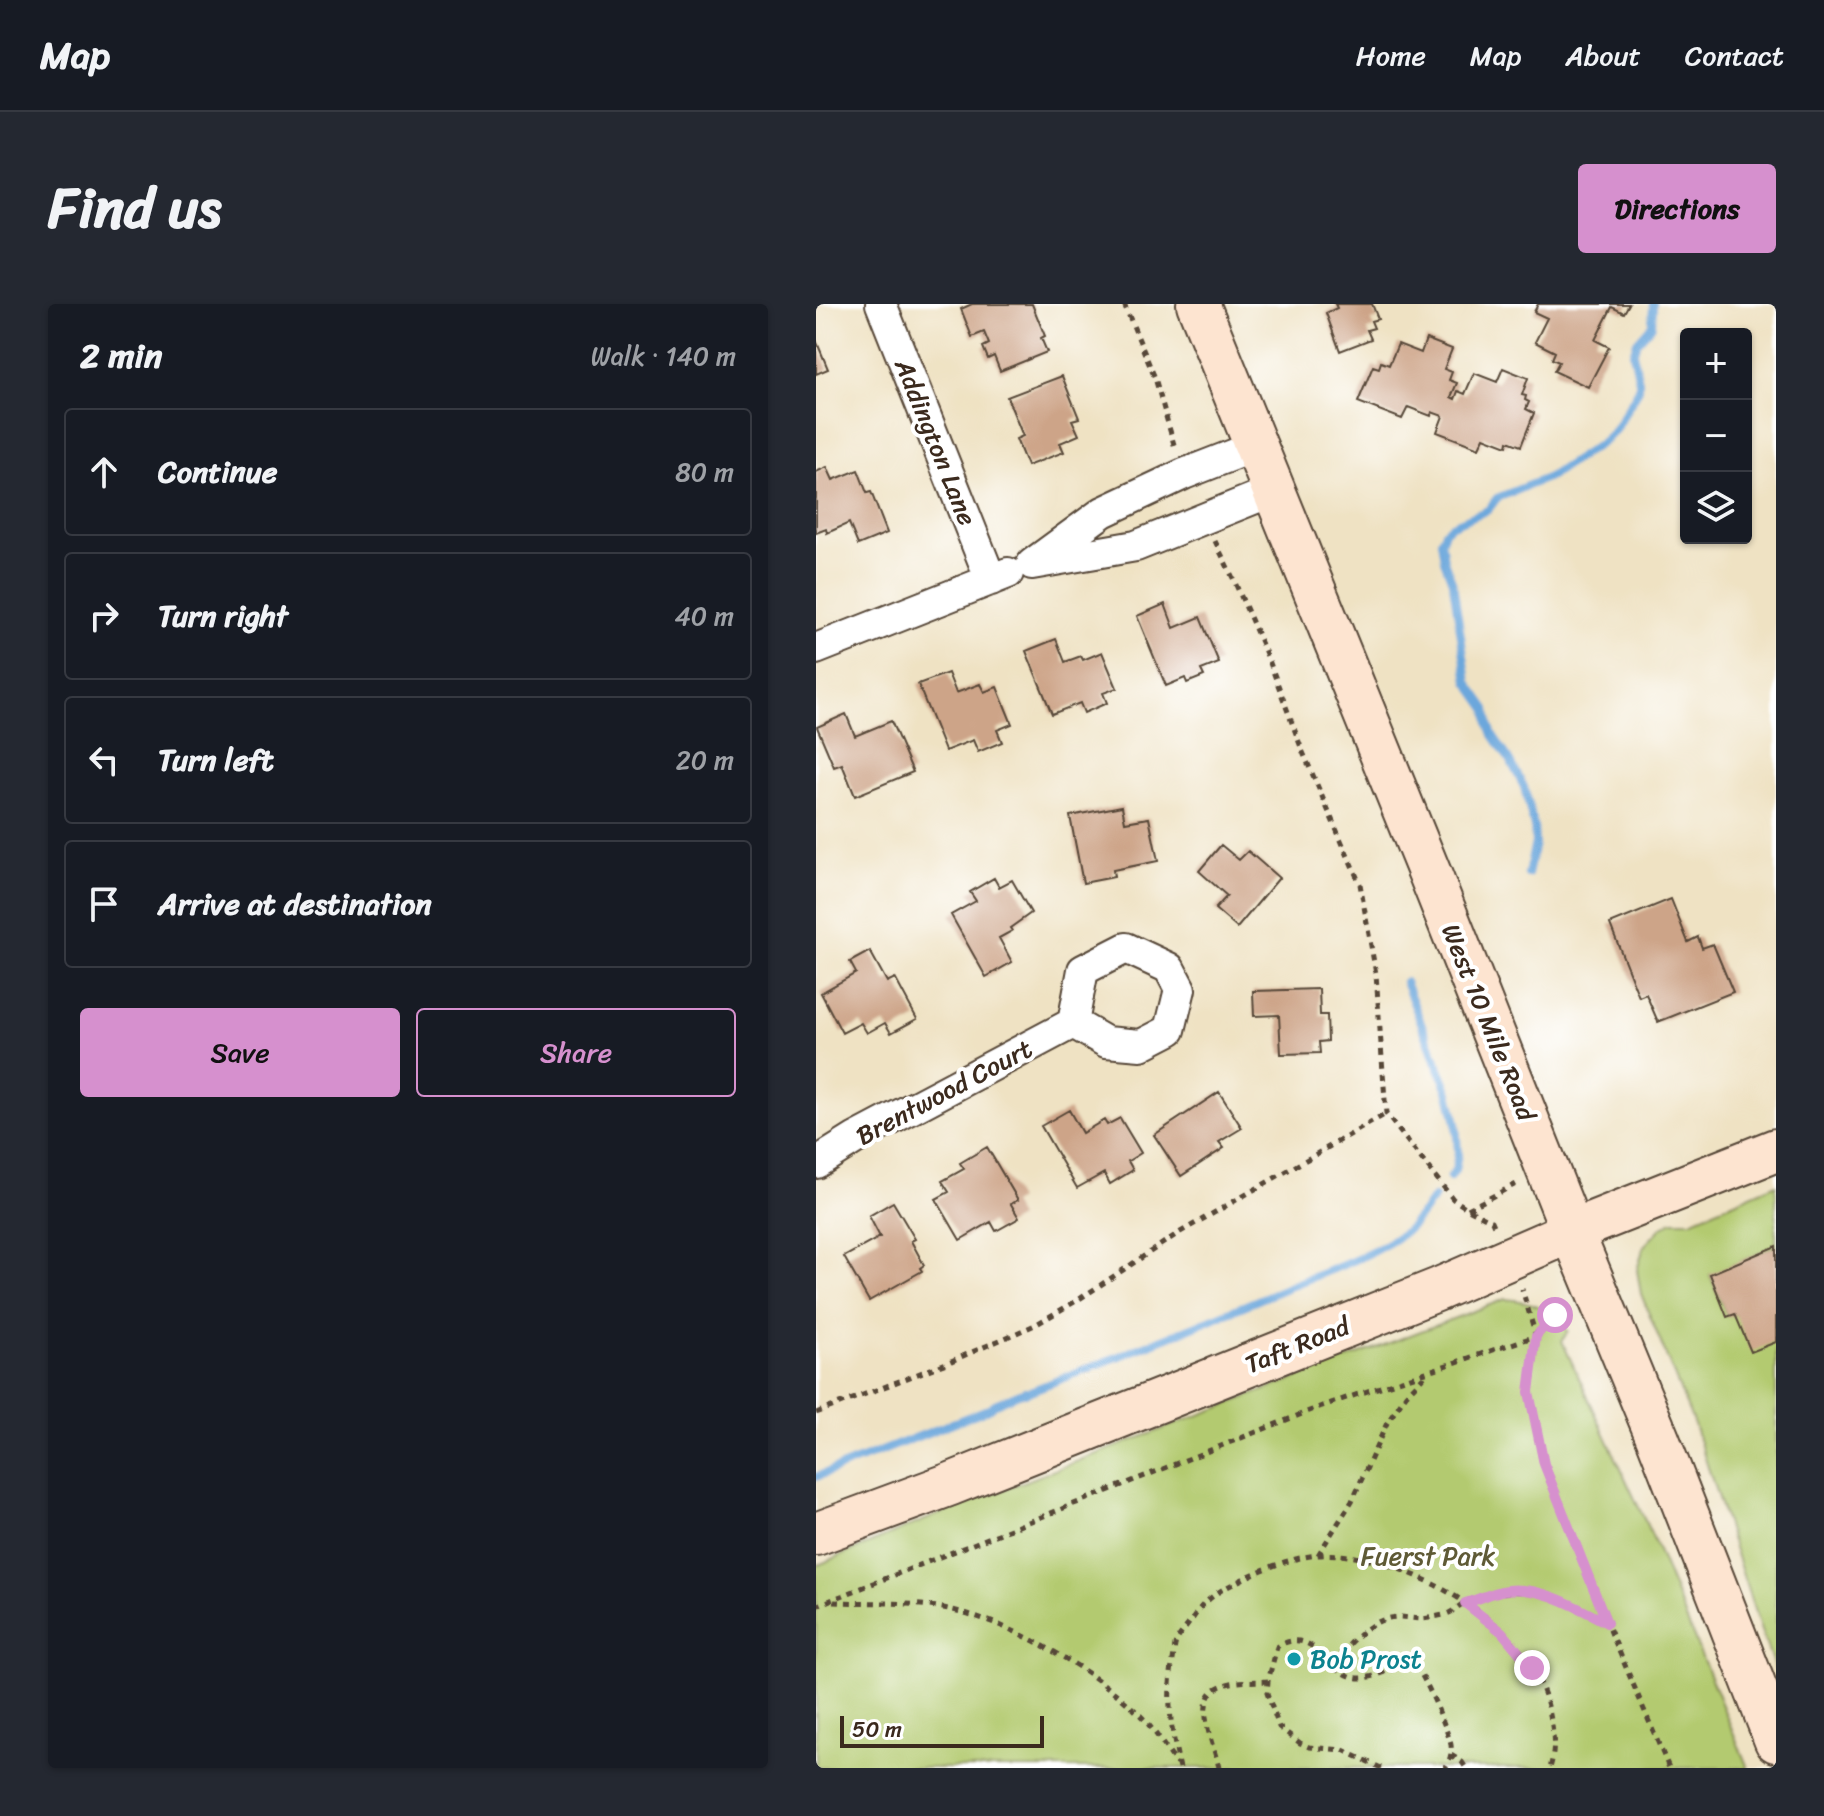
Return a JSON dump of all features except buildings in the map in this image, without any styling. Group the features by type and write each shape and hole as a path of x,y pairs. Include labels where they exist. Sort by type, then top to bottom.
{"main road":[{"name":"West 10 Mile Road","path":"1198,304 1658,1439 1776,1741"},
{"name":"Taft Road","path":"816,1534 951,1484 1439,1289 1572,1231 1776,1150"}],"street":[{"name":"Addington Lane","path":"881,304 991,580"},
{"path":"1032,564 1103,512 1184,474 1256,446"},
{"path":"816,649 1032,564 1136,546 1275,490"},
{"name":"Brentwood Court","path":"816,1163 856,1138 1073,1023"}],"path":[{"path":"1124,304 1155,378 1179,460"},
{"path":"1211,536 1246,606 1302,750 1360,884 1376,974 1386,1114 1453,1199 1492,1221"},
{"path":"816,1413 1035,1325 1177,1234 1386,1114"},
{"path":"1468,1209 1506,1189"},
{"path":"1526,1298 1536,1336 1529,1392 1544,1464 1669,1768"},
{"path":"816,1606 1322,1406 1536,1336 1555,1315"},
{"path":"1317,1556 1352,1501 1387,1423 1406,1395 1429,1371"},
{"path":"829,1602 939,1607 983,1619 1031,1638 1100,1681 1142,1717 1180,1768 1169,1709 1170,1674 1177,1642 1202,1604 1227,1586 1263,1569 1310,1556 1339,1554 1371,1561 1416,1575 1465,1603 1502,1632 1532,1668 1543,1690 1553,1733 1554,1751 1550,1768"},
{"path":"1333,1663 1366,1629 1381,1621 1395,1617 1423,1620 1450,1613 1465,1603 1504,1590 1534,1591 1569,1602 1607,1623"},
{"path":"1381,1768 1343,1750 1309,1747 1291,1738 1277,1723 1268,1699 1268,1681 1277,1647 1287,1641 1311,1646 1343,1673 1360,1679 1404,1667 1417,1668 1448,1734 1451,1755 1445,1768"},
{"path":"1219,1768 1207,1723 1206,1699 1222,1685 1268,1681"},
{"path":"1451,1755 1466,1768"}],"green space":[{"path":"1776,1184 1776,1246 1710,1275 1727,1316 1735,1314 1776,1342 1776,1672 1694,1424 1641,1294 1637,1270 1644,1246 1672,1221 1691,1221"},
{"name":"Fuerst Park","path":"1505,1299 1540,1307 1568,1331 1562,1341 1651,1534 1748,1768 816,1768 816,1566 944,1512"}],"waterway":[{"path":"1528,874 1535,843 1524,787 1493,735 1487,709 1468,682 1453,584 1441,541 1452,525 1488,510 1497,498 1549,477 1601,443 1615,430 1639,389 1633,353 1637,342 1652,325 1653,304"},
{"path":"1405,982 1449,1093 1456,1123 1458,1153 1455,1171 1450,1178"},
{"path":"816,1477 1362,1257 1407,1230 1434,1198"}],"place":[{"name":"Bob Prost","path":"1294,1659"}],"route":[{"path":"1532,1668 1502,1632 1465,1603 1504,1590 1534,1591 1569,1602 1607,1623 1544,1464 1529,1392 1536,1336 1555,1315"}]}
